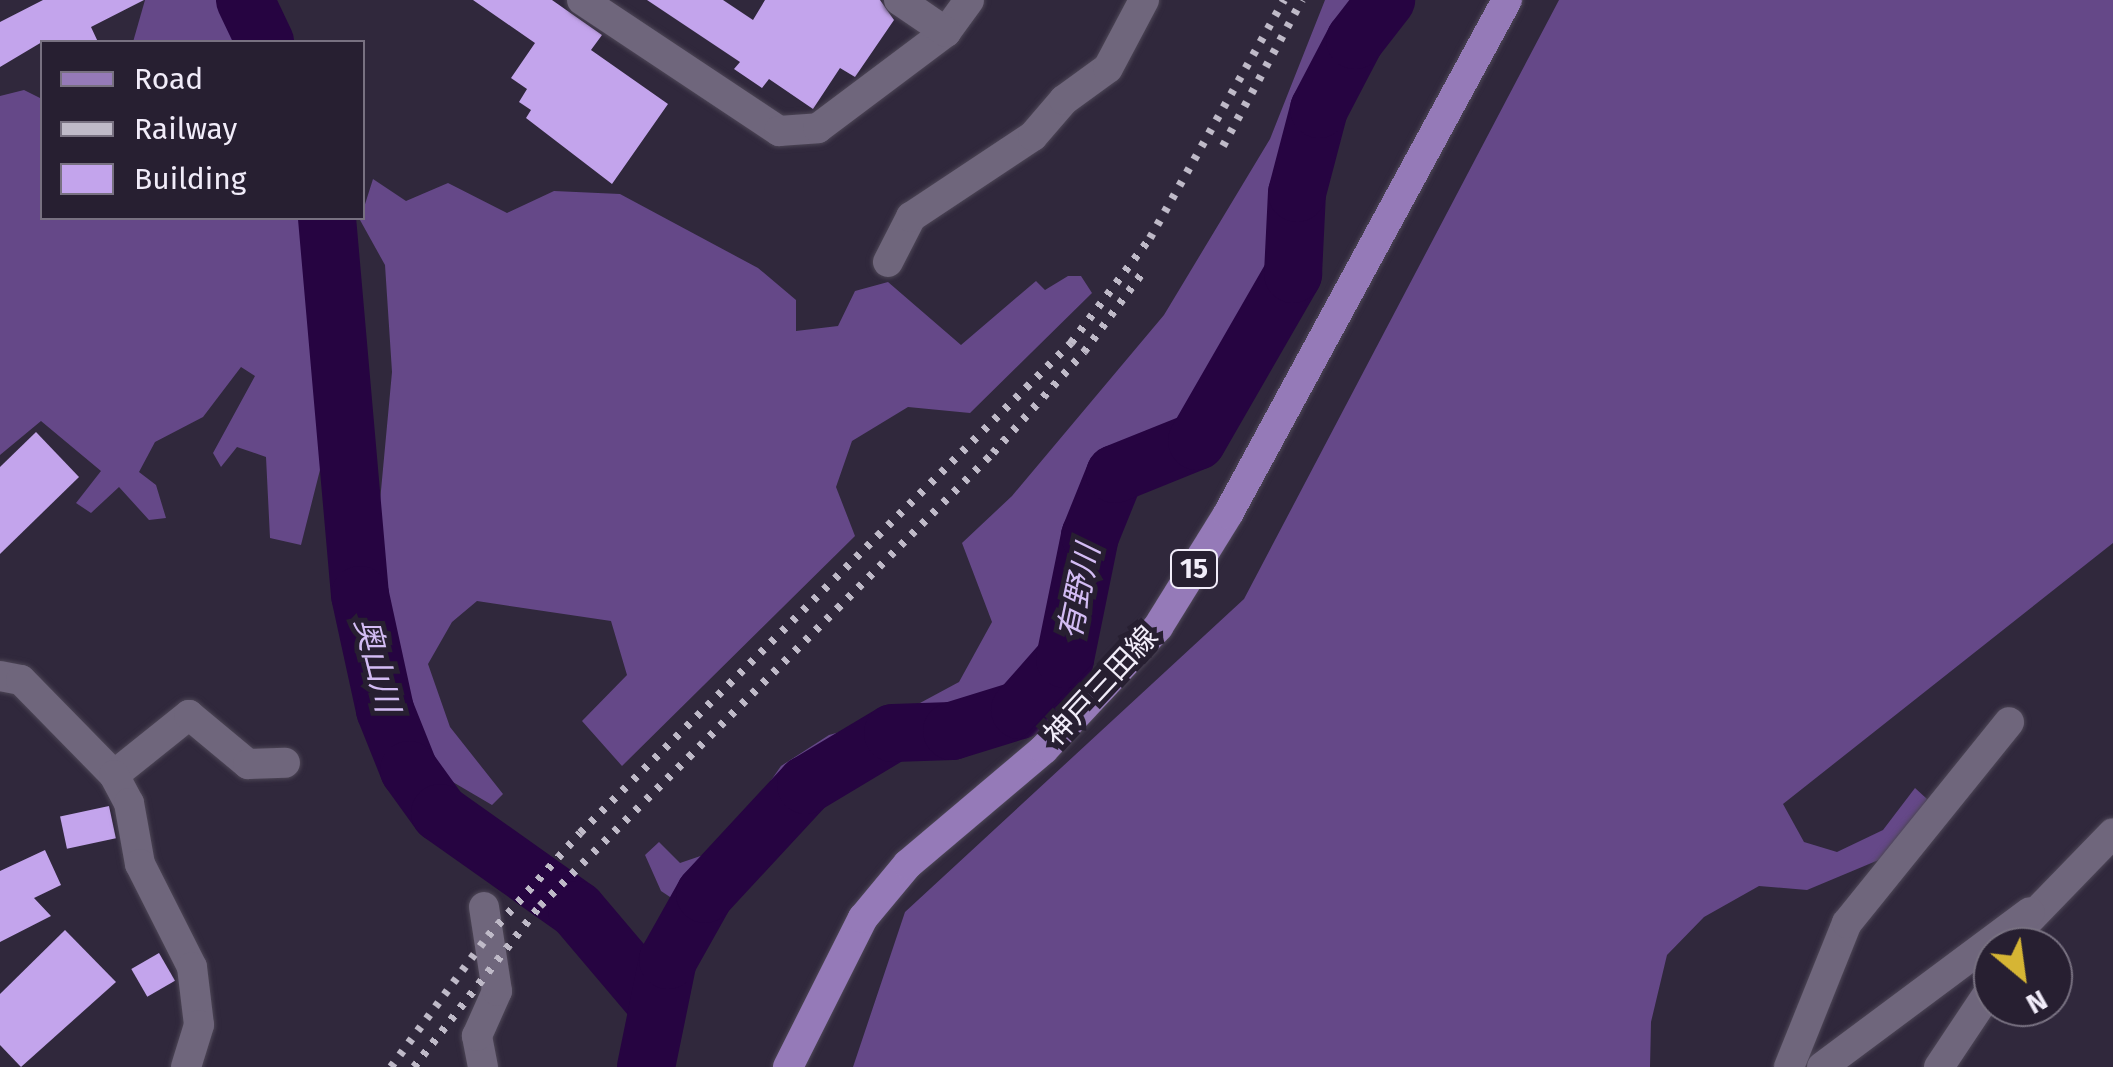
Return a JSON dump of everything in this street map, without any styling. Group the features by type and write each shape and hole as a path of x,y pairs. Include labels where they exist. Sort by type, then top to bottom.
{"main road":[{"name":"神戸三田線","path":"788,1067 863,918 908,864 1044,749 1158,627 1228,514 1507,0"}],"street":[{"path":"582,0 779,131 818,128 946,32 969,0"},
{"path":"899,0 946,32"},
{"path":"888,262 912,217 1032,136 1064,100 1108,68 1144,0"},
{"path":"0,676 22,680 114,775 129,803 140,864 192,967 199,1024 186,1067"},
{"path":"114,775 189,714 248,764 285,763"},
{"path":"1789,1067 1847,923 2008,722"},
{"path":"1822,1067 2030,912 2113,833"},
{"path":"483,1067 477,1036 497,990 484,908"},
{"path":"2023,927 2030,912"},
{"path":"1939,1067 1973,1016"}],"shaded area":[{"path":"145,0 249,0 268,40 134,40"},
{"path":"1325,0 1409,0 1364,49 1324,134 1309,201 1316,253 1310,290 1226,437 1103,471 1081,529 1057,694 1007,738 968,751 908,754 825,797 709,923 661,891 645,855 659,842 680,863 724,848 781,766 829,735 894,717 959,682 992,622 962,543 1012,496 1164,315 1270,139"},
{"path":"1559,0 2113,0 2113,543 1783,804 1804,842 1837,852 1883,830 1915,788 1927,799 1893,854 1807,890 1759,886 1704,917 1667,955 1651,1022 1650,1067 853,1067 905,912 1244,599"},
{"path":"24,90 40,98 40,220 326,220 321,466 301,545 270,538 266,457 237,447 221,467 213,453 255,376 241,367 203,417 155,442 139,472 156,485 166,518 149,520 119,487 91,513 76,503 101,471 41,421 0,455 0,96"},
{"path":"373,179 406,201 448,183 507,213 554,191 620,194 758,268 796,300 796,331 838,326 855,291 888,282 961,345 1036,281 1045,290 1068,276 1081,276 1092,293 970,413 908,407 852,441 836,487 855,536 622,766 582,721 627,675 611,621 477,601 452,622 428,664 450,727 503,794 492,805 429,768 381,661 386,582 379,512 392,372 385,265 360,220 365,220 365,204"}],"building":[{"path":"43,0 144,0 91,27 97,40 40,40 0,67 0,22"},
{"path":"473,0 552,0 602,35 591,50 668,104 612,184 526,118 531,110 519,102 527,89 511,78 535,43"},
{"path":"647,0 723,0 753,20 765,0 880,0 894,20 855,77 840,68 813,109 769,79 762,88 734,69 740,62"},
{"path":"36,432 79,477 0,554 0,467"},
{"path":"109,806 116,838 67,849 60,816"},
{"path":"45,850 61,885 34,898 51,916 0,942 0,871"},
{"path":"65,930 116,982 21,1067 0,1045 0,994"},
{"path":"159,953 175,981 147,997 131,969"}],"waterway":[{"name":"奥山川","path":"245,0 264,40"},
{"name":"有野川","path":"646,1067 668,960 705,894 806,785 893,733 952,731 1020,710 1065,659 1090,536 1115,474 1197,441 1293,274 1297,193 1319,109 1355,40 1386,0"},
{"name":"奥山川","path":"327,220 360,595 385,710 409,770 440,813 577,910 655,1002"}],"railway":[{"path":"391,1067 488,936 580,833 1071,343 1150,238 1284,0"},
{"path":"1223,146 1302,0"},
{"path":"414,1067 540,906 993,453 1084,352 1146,268"}]}
